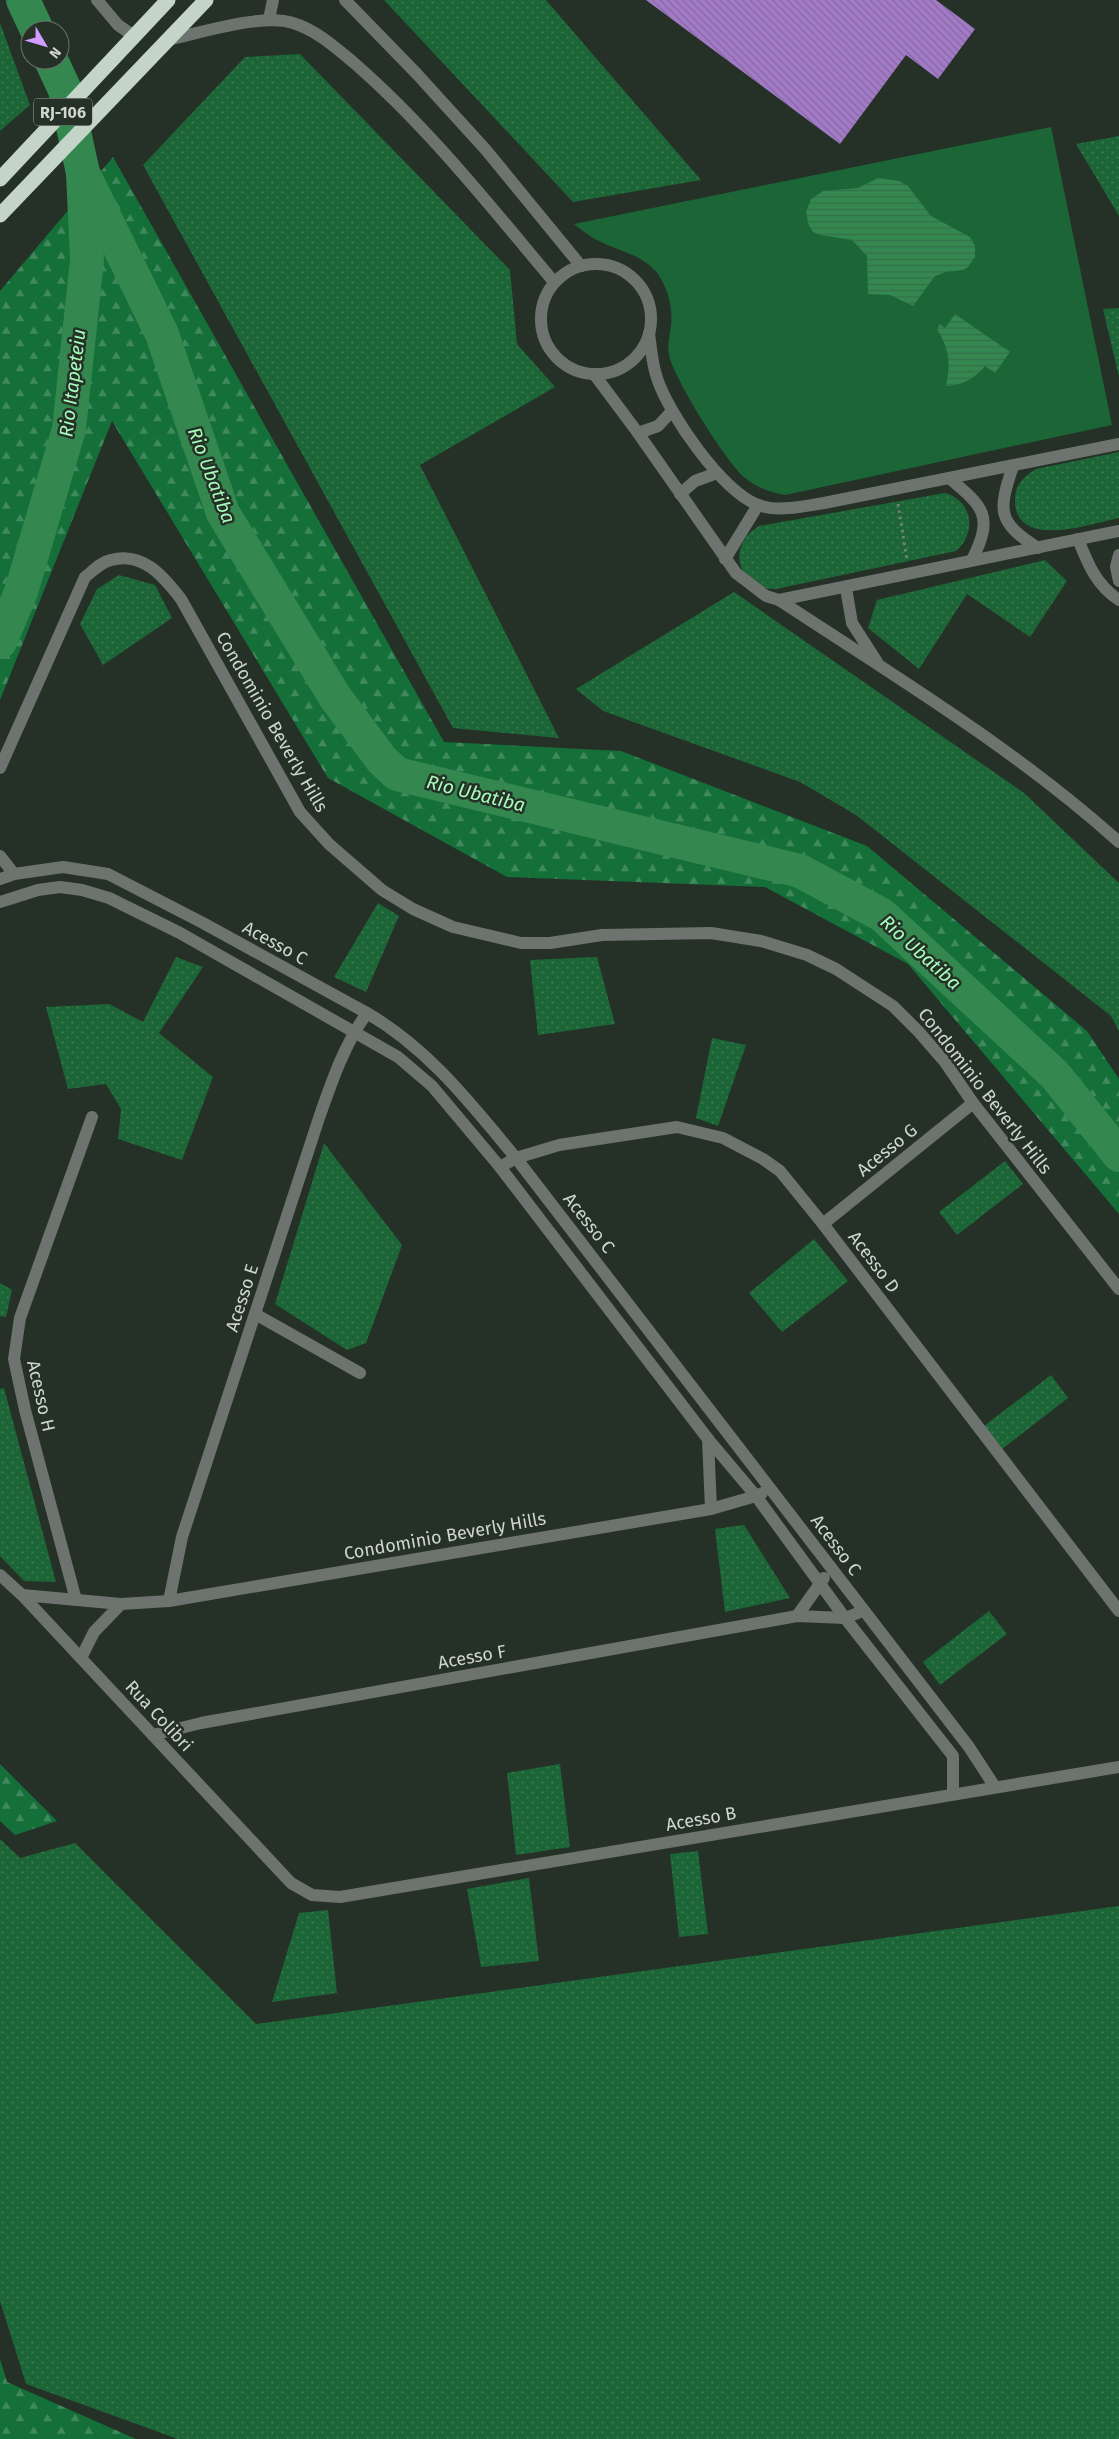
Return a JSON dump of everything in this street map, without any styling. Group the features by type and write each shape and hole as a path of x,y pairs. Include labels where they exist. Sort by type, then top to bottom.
{"highway":[{"name":"RJ-106","path":"0,179 168,0"},
{"name":"RJ-106","path":"0,215 206,0"}],"street":[{"path":"96,0 118,25 134,36"},
{"path":"269,19 273,0"},
{"path":"344,0 416,73 480,144 581,266"},
{"path":"167,40 269,19 293,23 312,31 330,43 378,84 445,156 554,282"},
{"path":"649,333 641,350 629,363 612,372 594,374 577,371 561,362 549,349 542,333 540,315 545,298 554,282 567,272 581,266 598,264 614,267 628,274 640,286 648,300 651,316 649,333 656,378 672,411 717,473 741,496 758,505 781,507 824,503 1119,444"},
{"path":"594,374 638,433 736,573 766,596 779,600 946,708 1029,767 1119,842"},
{"path":"638,433 658,426 672,411"},
{"path":"1013,466 1006,488 1004,504 1007,521 1017,534 1038,548"},
{"path":"680,494 695,481 717,473"},
{"path":"949,478 972,497 980,508 984,524 982,540 972,560"},
{"path":"725,559 758,505"},
{"path":"779,600 846,588 972,560 1119,531"},
{"path":"1078,540 1097,581 1119,600"},
{"path":"1119,555 1116,567 1119,581"},
{"name":"Condominio Beverly Hills","path":"0,768 85,577 112,559 131,559 155,569 181,599 300,812 329,844 382,890 413,909 453,927 521,943 550,943 602,935 711,933 761,941 807,954 836,969 894,1006 945,1062 972,1103 1119,1289"},
{"path":"846,588 852,623 879,666"},
{"path":"0,856 14,874"},
{"name":"Acesso C","path":"0,879 14,874 63,867 108,874 203,923 393,1028 437,1066 516,1158 771,1487 863,1611 969,1747 995,1787"},
{"name":"Acesso C","path":"0,902 38,890 60,887 82,890 110,898 180,933 398,1057 432,1086 500,1167 708,1439 756,1496 845,1618 953,1756"},
{"name":"Acesso E","path":"169,1601 182,1537 319,1118 339,1062 353,1032 367,1013"},
{"name":"Acesso G","path":"823,1224 972,1103"},
{"name":"Acesso H","path":"76,1600 25,1410 14,1359 20,1318 92,1117"},
{"name":"Acesso D","path":"500,1167 516,1158 559,1144 677,1127 723,1138 763,1159 780,1172 823,1224 1119,1611"},
{"path":"255,1314 360,1373"},
{"path":"708,1439 711,1509"},
{"name":"Condominio Beverly Hills","path":"22,1595 121,1604 169,1601 711,1509 756,1496 771,1487"},
{"path":"797,1616 819,1582 833,1570"},
{"name":"Rua Colibri","path":"0,1575 22,1595 291,1883"},
{"path":"81,1658 94,1632 121,1604"},
{"name":"Acesso F","path":"153,1735 201,1723 797,1616 845,1618 863,1611"},
{"path":"954,1794 953,1756 969,1747"},
{"name":"Acesso B","path":"291,1883 312,1894 340,1897 1119,1767"}],"path":[{"path":"895,489 910,574"}],"shaded area":[{"path":"384,0 546,0 701,180 573,202"},
{"path":"0,23 30,105 0,131"},
{"path":"300,54 510,270 517,344 555,387 420,465 559,738 453,728 143,165 245,57"},
{"path":"1051,127 1112,425 785,495 763,489 744,477 713,438 690,399 669,355 670,305 665,286 658,274 645,262 607,245 574,224"},
{"path":"1119,136 1119,216 1076,144"},
{"path":"878,178 899,181 908,186 931,216 970,237 975,246 975,257 968,267 963,270 946,272 935,276 913,306 890,295 868,294 867,256 852,240 820,235 813,232 809,226 806,212 811,199 823,191 858,188"},
{"path":"1119,308 1119,377 1103,309"},
{"path":"955,314 1010,352 995,373 985,366 968,380 946,386 948,356 937,329 940,324 945,328"},
{"path":"1119,452 1119,518 1056,530 1040,529 1027,525 1018,515 1015,494 1018,485 1036,469"},
{"path":"945,493 961,503 969,518 967,535 963,544 956,551 776,589 763,587 753,582 740,565 739,555 742,544 748,534 759,526"},
{"path":"1045,560 1067,581 1030,637 967,594 919,669 868,628 877,600"},
{"path":"119,575 155,585 172,618 103,665 80,624 97,589"},
{"path":"734,592 1024,793 1119,883 1119,1031 1111,1016 856,815 800,782 603,711 576,689"},
{"path":"378,903 399,916 366,992 334,977"},
{"path":"176,957 203,967 159,1033 213,1077 182,1160 118,1139 121,1109 106,1084 68,1089 46,1007 109,1004 143,1022"},
{"path":"597,957 615,1024 538,1035 530,960"},
{"path":"712,1038 746,1045 718,1126 696,1118"},
{"path":"324,1143 402,1245 366,1343 347,1350 275,1304"},
{"path":"1005,1161 1023,1184 957,1235 939,1212"},
{"path":"814,1239 848,1281 782,1332 749,1293"},
{"path":"0,1283 12,1290 6,1317 0,1316"},
{"path":"1051,1375 1068,1398 1002,1449 984,1426"},
{"path":"4,1388 56,1582 24,1581 0,1556 0,1389"},
{"path":"744,1525 790,1598 725,1612 715,1529"},
{"path":"989,1611 1007,1634 940,1685 923,1662"},
{"path":"560,1764 570,1847 516,1855 507,1773"},
{"path":"0,1839 20,1858 75,1843 256,2024 1119,1906 1119,2439 178,2439 26,2384 0,2301"},
{"path":"698,1851 708,1934 679,1937 670,1854"},
{"path":"529,1878 539,1961 481,1967 467,1889"},
{"path":"328,1910 337,1993 272,2002 299,1913"}],"green space":[{"path":"113,157 444,742 621,751 867,846 1087,1031 1119,1079 1119,1214 908,964 765,887 507,877 328,778 112,421 0,700 0,291"},
{"path":"0,1764 57,1821 15,1835 0,1821"},
{"path":"0,2359 7,2382 136,2439 0,2439"}],"building":[{"path":"646,0 936,0 975,29 938,79 906,55 840,144"}],"waterway":[{"path":"23,0 32,20"},
{"name":"Rio Itapeteiu","path":"0,642 21,592 69,429 87,260 83,173 65,90 56,70"},
{"name":"Rio Ubatiba","path":"83,173 162,334 223,513 335,697 382,760 397,774 800,871 882,915 1055,1075 1119,1155"}]}
